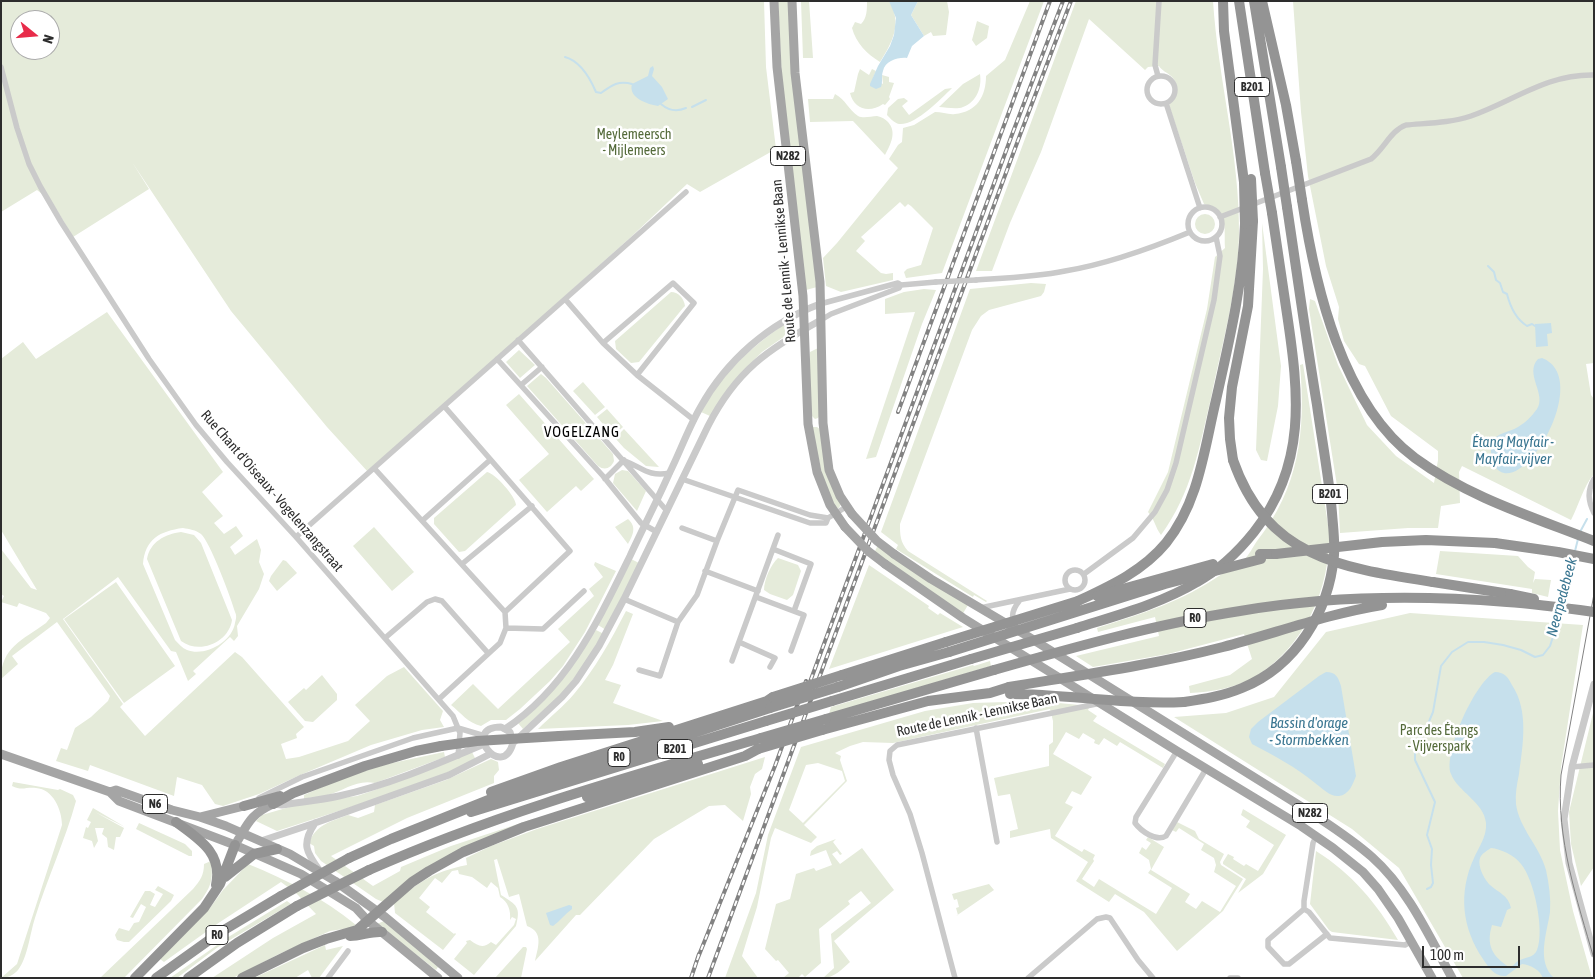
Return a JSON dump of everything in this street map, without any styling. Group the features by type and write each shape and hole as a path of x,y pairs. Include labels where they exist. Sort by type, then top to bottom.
{"highway":[{"name":"B201","path":"1224,1 1245,126 1248,181 1248,306 1232,387 1229,418 1233,460 1246,491 1266,519 1293,542 1326,560 1355,569 1381,574 1510,594 1594,611"},
{"name":"B201","path":"438,820 482,810 551,787 1152,604 1199,581 1220,566 1247,540 1269,510 1286,472 1292,451 1295,428 1296,378 1239,1"},
{"name":"B201","path":"758,749 928,701 990,693 1010,691 1155,703 1207,699 1243,688 1258,680 1274,669 1300,644 1309,631 1320,613 1334,554 1330,497 1287,206 1254,1"},
{"name":"B201","path":"1262,1 1286,105 1310,253 1318,285 1347,366 1361,396 1375,418 1394,440 1415,458 1444,477 1468,490 1594,542"},
{"name":"B201","path":"1078,601 1110,586 1137,569 1158,551 1175,530 1195,490 1240,286 1249,222"},
{"name":"R0","path":"156,978 219,933 281,896 373,846 468,808 568,773 838,687 947,647 1276,554 1382,542 1454,541 1522,547 1594,559"},
{"path":"468,808 473,799 487,793 842,675 947,647 1078,601 1178,573 1246,556 1276,554"},
{"name":"R0","path":"188,978 237,943 297,906 368,870 427,845 516,812 761,738 1130,632 1242,610 1300,604 1402,598 1509,602 1594,611"},
{"path":"1010,691 1178,658 1340,612 1382,605 1402,598"},
{"path":"244,806 294,793 384,760 416,751 462,743 606,734 663,728 767,697 773,697"},
{"path":"516,812 526,814 745,751 758,749"},
{"path":"242,978 303,948 357,930 412,882 463,852 492,839 746,756 758,749"},
{"path":"273,804 294,793"},
{"path":"176,822 199,838 212,856 217,866 218,877 214,894"},
{"path":"135,978 204,908 220,884 238,847"},
{"path":"220,884 254,854 278,849"},
{"path":"341,936 357,936 382,932"}],"main road":[{"name":"Route de Lennik - Lennikse Baan","path":"774,1 777,67 804,310 808,424 817,472 832,516 868,551 956,614 1100,703"},
{"name":"N282","path":"792,1 795,73 820,282 822,408 826,454 832,476 849,510 877,541 894,554 1120,696 1265,784 1354,842 1387,871 1418,916 1452,978"},
{"name":"N282","path":"1100,703 1316,836 1346,858 1378,889 1391,907 1432,978"},
{"name":"N6","path":"1,754 110,792 119,801 176,822 287,868 320,885 356,908 367,920 438,978"},
{"path":"1256,799 1265,784"},
{"name":"N6","path":"110,792 116,790 243,832 320,871 378,912 458,978"},
{"path":"1266,805 1275,791"},
{"path":"238,847 250,819 257,812 273,804"},
{"path":"200,817 244,806"},
{"path":"238,847 261,841"}],"street":[{"path":"1158,76 1155,65 1159,1"},
{"name":"Rue Chant d'Oiseaux - Vogelenzangstraat","path":"1,67 16,128 29,164 61,222 149,359 196,425 227,462 296,537 453,716 460,738 458,756"},
{"path":"1220,217 1371,159 1400,128 1408,125 1455,121 1553,80 1577,75 1594,75"},
{"path":"1158,76 1164,76 1173,83 1174,95 1166,103 1159,104 1152,101 1148,95 1148,83 1158,76"},
{"path":"1166,103 1200,208"},
{"path":"296,537 686,192"},
{"path":"1200,208 1212,209 1220,217 1221,229 1216,237 1202,241 1194,238 1190,232 1188,226 1191,215 1200,208"},
{"path":"505,729 550,689 578,655 645,526 704,401 726,370 748,347 786,320 804,310 884,286 1036,276 1120,258 1190,232"},
{"path":"1084,574 1133,538 1155,512 1167,490 1176,463 1214,300 1220,256 1216,237"},
{"path":"603,343 673,283 694,303 636,375"},
{"path":"513,743 510,732 501,727 491,728 485,736 484,744 490,754 495,756 504,755 513,743 562,697 576,681 603,639 624,599 716,411 751,365 777,344 830,314 899,288 901,285"},
{"path":"565,299 603,343 636,375 694,420"},
{"path":"518,340 667,510"},
{"path":"498,359 645,526 657,532"},
{"path":"521,385 542,367"},
{"path":"444,406 570,551 505,612"},
{"path":"422,520 490,460"},
{"path":"624,460 645,472 670,473"},
{"path":"605,479 624,460"},
{"path":"374,468 505,612 506,628 500,642 439,699"},
{"path":"682,479 810,523 826,523 832,516"},
{"path":"1594,480 1589,492 1589,501 1594,513"},
{"path":"639,670 660,676 678,622 697,595 738,490 810,515 832,516 849,510"},
{"path":"462,564 532,506"},
{"path":"682,528 717,541"},
{"path":"732,661 778,535"},
{"path":"773,549 811,564 794,611"},
{"path":"980,608 1081,588 1086,580 1084,574 1076,569 1067,573 1065,582 1070,589"},
{"path":"705,571 804,615 791,651"},
{"path":"506,628 543,630 584,591"},
{"path":"385,638 427,602 434,599 442,601 488,653"},
{"path":"624,599 678,622"},
{"path":"1020,600 1012,617 1014,623 1024,634"},
{"path":"739,642 775,658 770,667"},
{"path":"1594,684 1572,767 1564,819 1566,846 1574,883 1594,954"},
{"name":"Route de Lennik - Lennikse Baan","path":"954,978 922,853 910,814 892,775 888,755 892,747 1100,703 1120,696"},
{"path":"244,806 295,780 413,738 458,728 485,736"},
{"path":"976,728 997,842"},
{"path":"273,804 282,805 352,793 458,756 484,744"},
{"path":"1177,751 1136,817 1135,823 1139,828 1156,838 1161,839 1166,836 1206,769"},
{"path":"261,841 449,775 490,754"},
{"path":"1572,767 1594,765"},
{"path":"315,823 308,836 306,851 320,871"},
{"path":"1316,836 1313,843 1304,910 1268,940 1268,947 1281,962 1289,964 1327,934"},
{"path":"1304,910 1309,912 1330,938 1405,945 1412,941"},
{"path":"1031,977 1102,917 1110,918 1138,960 1154,978"},
{"path":"328,978 348,951"},
{"path":"1230,978 1238,978"}],"green space":[{"name":"Meylemeersch - Mijlemeers","path":"1,1 764,1 766,67 776,149 700,192 687,184 631,237 368,472 327,427 231,311 132,162 149,189 73,237 52,202 37,190 1,212"},
{"path":"778,1 789,1 817,287 806,290 782,80"},
{"path":"801,1 809,1 813,58 803,58"},
{"path":"867,1 889,1 895,17 892,40 880,62 863,48 856,39 852,28 855,22 861,24 864,19 867,11"},
{"path":"918,1 947,1 949,12 946,35 933,36 931,32 924,36 911,15"},
{"path":"1030,1 1044,1 942,273 906,278 904,272 907,269 921,265 933,228 911,206 908,204 905,207 900,202 861,237 865,241 856,251 881,273 893,273 893,280 841,292 826,286 823,258 898,168 889,159 902,142 903,128 914,125 935,112 963,113 979,102 986,83 986,76 1005,60"},
{"path":"1076,1 1213,1 1219,59 1236,176 1239,234 1238,255 1229,316 1198,452 1180,502 1172,519 1161,535 1148,512 1168,472 1207,309 1215,257 1225,248 1225,227 1218,211 1204,204 1195,183 1169,105 1177,91 1176,83 1159,66 1148,67 1145,70 1089,19 1041,152 1010,223 992,271 976,271"},
{"path":"1293,1 1594,1 1594,363 1586,364 1591,395 1594,399 1594,474 1584,490 1571,520 1462,466 1459,472 1460,503 1441,506 1438,528 1408,528 1340,533 1338,492 1309,309 1310,299 1315,301 1338,365 1367,425 1396,456 1434,483 1438,451 1391,416 1365,366 1359,364 1344,341 1338,319 1339,307 1326,266 1308,176 1301,112"},
{"path":"977,21 989,26 987,38 976,46 972,40"},
{"path":"860,69 869,75 872,69 876,71 873,78 883,84 882,75 889,77 889,82 894,83 890,99 885,105 868,109 859,106 852,99 850,93 854,92"},
{"path":"980,74 978,94 972,102 960,108 939,107 963,84"},
{"path":"952,88 927,111 912,121 899,124 887,115 888,108 898,99 904,98 908,101 902,106 909,115 945,89"},
{"path":"835,94 858,116 877,116 888,122 893,134 885,155 853,121 810,122 808,99 833,99"},
{"path":"1205,214 1212,217 1215,224 1212,231 1205,234 1198,231 1195,224 1198,217"},
{"path":"1262,223 1281,366 1278,406 1267,461 1261,460 1256,450 1263,269"},
{"path":"1031,283 1046,284 1041,296 989,310 981,316 972,330 900,524 903,545 908,551 986,602 974,595 973,597 896,549 898,545 881,532 970,289"},
{"path":"924,289 936,290 922,324 876,457 866,459 915,312 885,314 885,299 904,292"},
{"path":"671,292 680,296 685,306 639,362 631,363 616,349 615,341"},
{"path":"107,312 223,472 202,492 223,516 214,523 224,534 236,526 243,536 230,547 235,555 257,539 261,550 259,562 264,574 259,589 237,626 238,636 234,641 230,637 193,671 196,674 188,681 176,652 171,651 118,577 63,619 123,704 120,707 145,736 235,652 242,657 304,727 296,734 297,738 281,744 286,759 299,757 348,741 370,721 355,705 387,676 404,667 443,711 440,720 444,727 422,730 371,745 259,794 223,806 215,804 202,785 177,777 174,796 90,765 88,771 56,761 61,748 67,750 75,728 91,717 108,701 110,696 57,622 12,656 18,664 1,679 2,668 9,652 15,645 46,623 50,618 46,613 19,603 17,607 1,602 4,596 1,594 1,549 31,588 37,590 1,530 1,359 23,342 36,359","holes":["183,528 199,533 205,539 220,571 236,615 233,630 229,636 209,650 194,652 187,650 175,640 143,564 144,555 150,542 167,531"]},
{"path":"785,324 785,336 762,352 739,375 710,416 701,412 717,386 737,363 760,342"},
{"path":"818,348 820,415 815,419 810,414 810,352"},
{"path":"519,350 535,365 520,378 506,362"},
{"path":"1303,364 1329,531 1328,553 1325,574 1311,615 1287,651 1253,678 1230,687 1190,693 1189,686 1230,675 1252,659 1244,634 1168,654 1093,667 1076,656 1159,636 1155,617 1098,632 1097,628 1146,612 1192,592 1236,566 1248,556 1271,521 1291,479 1300,436 1302,389 1300,365"},
{"path":"541,374 613,454 614,461 609,467 603,468 598,466 527,386"},
{"path":"583,382 605,407 595,415 573,391"},
{"path":"519,394 594,479 581,491 576,486 547,512 519,480 549,454 506,405"},
{"path":"607,409 623,427 613,436 597,417"},
{"path":"813,427 821,430 842,502 839,508 836,508 824,483"},
{"path":"624,429 659,467 646,466 624,448 615,438"},
{"path":"622,470 628,471 646,491 637,511 613,483 615,474"},
{"path":"487,472 495,476 504,486 513,497 516,505 465,551 459,552 434,524 434,518"},
{"path":"628,519 633,528 633,534 628,544 615,527"},
{"path":"374,527 414,572 392,591 353,546"},
{"path":"181,532 194,535 201,543 232,620 230,628 220,640 205,646 197,647 181,641 147,559 151,548 159,540"},
{"path":"878,545 968,605 962,615 874,553"},
{"path":"1440,551 1518,556 1535,572 1533,583 1535,579 1551,580 1548,597 1532,593 1532,589 1436,574"},
{"path":"778,558 798,565 801,571 793,595 787,600 764,590 768,572"},
{"path":"631,559 639,563 606,630 598,625"},
{"path":"283,560 297,573 277,591 269,581"},
{"path":"595,562 616,571 585,632 563,666 550,681 506,720 491,720 481,726 476,725 451,705 473,684 498,709 570,642 558,629 594,596 589,589 603,577 594,565"},
{"path":"869,565 929,606 928,608 938,615 940,613 963,627 829,669"},
{"path":"116,582 175,666 124,703 64,619"},
{"path":"626,611 633,614 613,665 605,680 621,685 613,703 663,721 628,725 538,729 566,703 589,675"},
{"name":"Parc des Étangs - Vijverspark","path":"1410,613 1583,625 1561,767 1558,811 1560,850 1573,911 1592,978 1463,978 1399,868 1352,829 1174,717 1226,713 1274,697 1326,632"},
{"path":"596,630 604,634 576,676 561,694 523,729 518,723"},
{"path":"990,661 991,666 829,714 831,707"},
{"path":"322,675 337,694 337,700 313,722 305,721 288,702 304,688 306,690"},
{"path":"1048,702 1090,706 1088,710 1097,716 1093,721 1165,764 1163,768 1120,742 1117,746 1104,738 1099,745 1094,743 1095,740 1083,733 1079,739 1066,732 1053,754 1092,777 1081,795 1072,791 1065,803 1073,807 1055,836 1082,852 1084,849 1095,855 1094,861 1082,879 1094,887 1099,879 1156,914 1172,888 1148,873 1151,869 1149,860 1139,853 1142,847 1146,850 1151,843 1146,840 1148,837 1164,847 1151,870 1190,894 1185,902 1196,909 1202,901 1220,912 1236,886 1214,872 1216,865 1214,858 1201,850 1204,844 1179,828 1176,832 1172,830 1177,822 1195,831 1199,839 1224,854 1220,862 1221,865 1243,879 1223,911 1177,951 1144,912 1115,894 1109,902 1076,881 1088,862 1051,838 1050,829 1010,838 1010,831 1018,829 1010,794 998,796 994,778 1049,766 1049,745 1053,742 1053,721 1050,709 893,743 863,742 835,753 841,756 840,760 847,781 804,825 817,837 811,843 775,828 771,838 757,907 742,956 758,978 725,978 756,893 768,835 801,747 925,711 973,703","holes":["818,763 842,771 845,781 803,823 789,810 806,765"]},
{"path":"1594,709 1594,867 1581,886 1571,844 1569,812"},
{"path":"444,752 445,757 375,783 362,782 328,795 304,799 304,795 343,778 383,765"},
{"path":"472,752 476,760 457,769 277,831 256,821 262,815 303,803 357,796"},
{"path":"765,757 762,769 755,774 750,787 751,794 743,821 725,805 709,806 654,839 580,915 576,915 535,961 538,936 536,932 527,926 519,894 509,897 497,859 494,860 501,895 511,901 518,910 516,926 474,975 454,959 467,943 466,941 470,940 480,946 491,942 496,945 514,925 516,919 512,917 510,920 510,913 505,901 500,897 498,888 491,882 487,888 472,877 459,874 458,870 452,871 442,883 435,878 419,898 430,907 426,912 456,934 443,950 395,913 394,903 427,878 467,865 466,858 491,846 537,829"},
{"path":"491,759 498,762 499,770 494,776 494,783 407,818 331,856 373,886 400,871 401,867 451,846 536,818 407,881 383,902 321,861 315,853 314,846 309,843 315,832 330,822 348,815 358,818 374,812 375,805 446,780"},
{"path":"13,782 60,789 73,795 76,801 33,924 24,958 18,970 8,977 1,978 17,964 62,825 58,807 52,796 42,789 21,789 12,786"},
{"path":"93,808 125,827 95,812 124,828 120,837 116,837 114,850 108,847 107,838 102,834 104,828 95,828 98,841 94,848 92,841 83,838 86,827 88,828 91,822 87,820"},
{"path":"1243,809 1286,835 1263,874 1238,893 1246,879 1223,864 1228,854 1244,866 1246,864 1258,871 1274,845 1246,827 1250,821 1241,815"},
{"path":"139,823 185,844 192,851 192,856 136,829"},
{"path":"836,839 833,842 842,854 840,855 837,851 832,854 840,864 862,848 894,890 834,941 850,962 841,970 834,975 823,978 834,968 831,934 871,903 861,891 848,901 850,904 819,929 821,963 805,977 802,974 798,978 783,978 789,973 765,949 776,904 790,899 796,874 814,868 816,871 832,865 826,850 810,856 811,851 817,846"},
{"path":"1316,851 1352,879 1372,901 1398,940 1332,932 1329,930 1310,904"},
{"path":"211,861 211,881 202,899 124,978 100,978 193,889 201,878 204,864"},
{"path":"248,864 304,890 331,906 356,925 350,928 330,931 277,955 233,978 212,978 273,938 316,914 297,894 281,882 164,962 160,959 210,908 223,890"},
{"path":"989,884 994,890 958,915 956,908 959,907 957,899 954,900 952,894"},
{"path":"158,886 174,895 171,901 129,942 117,940 115,935 119,928 129,931 134,923 139,922 146,907 141,904 133,918 130,917 145,891 155,894 150,905 155,907 163,894 155,890"},
{"path":"287,901 291,904 218,947 177,978 170,978 230,936"},
{"path":"384,921 438,967 436,970 377,924"},
{"path":"325,945 326,950 343,946 319,978 312,978 308,970 295,978 254,978"},
{"path":"523,947 527,949 521,978 495,978"}],"water":[{"path":"889,1 918,1 911,15 924,36 912,46 907,58 896,59 886,65 882,73 881,87 876,89 870,86 870,84 894,35 896,18"},
{"path":"653,66 652,76 662,87 668,99 658,106 639,100 632,89 632,84 648,76 650,68"},
{"path":"1551,323 1552,333 1547,334 1548,346 1536,347 1535,324"},
{"name":"Étang Mayfair - Mayfair-vijver","path":"1542,358 1556,370 1560,389 1557,412 1547,435 1534,455 1520,469 1505,473 1494,465 1491,453 1492,442 1500,435 1515,429 1531,417 1537,409 1539,397 1533,371 1538,359"},
{"name":"Bassin d'orage - Stormbekken","path":"1326,672 1336,676 1341,686 1356,776 1348,791 1339,796 1329,794 1308,777 1252,744 1249,737 1251,729 1258,722"},
{"path":"1495,672 1505,676 1517,695 1521,706 1523,740 1516,789 1516,804 1521,821 1546,870 1550,891 1550,912 1544,955 1545,963 1554,978 1543,978 1535,968 1522,964 1506,976 1495,973 1488,966 1476,947 1467,923 1464,897 1466,884 1469,871 1484,837 1486,823 1481,809 1454,780 1450,764 1456,735 1462,719 1487,678","holes":["1491,848 1515,858 1526,871 1534,893 1539,918 1540,931 1536,953 1509,967 1498,959 1492,949 1490,932 1492,925 1501,927 1507,910 1511,908 1510,904 1485,879 1479,863 1483,854"]},
{"path":"569,905 572,906 572,909 553,926 550,925 546,913"}],"waterway":[{"path":"565,57 580,66 588,76 596,92 601,93 619,83 632,84"},
{"path":"692,107 706,100"},
{"path":"661,104 673,110 686,108"},
{"path":"1488,266 1494,272 1503,292 1507,294 1517,316 1527,326 1532,324 1535,326"},
{"name":"Neerpedebeek","path":"1580,532 1587,519"},
{"name":"Neerpedebeek","path":"1575,551 1578,539"},
{"name":"Neerpedebeek","path":"1563,605 1571,577 1573,558"},
{"name":"Neerpedebeek","path":"1427,889 1433,883 1432,849 1427,835 1435,802 1415,760 1415,746 1425,731 1433,712 1441,666 1452,652 1468,642 1503,645 1521,650 1535,657 1543,655 1550,646 1561,612"}],"tram line":[{"path":"1594,594 1561,775 1560,799 1569,869 1594,959"}],"railway":[{"path":"898,412 1050,1"},
{"path":"807,690 1063,1"},
{"path":"708,978 1071,1"},
{"path":"697,960 775,766 806,681"},
{"path":"691,978 699,954"}],"district":[{"name":"VOGELZANG","path":"582,432"}]}
